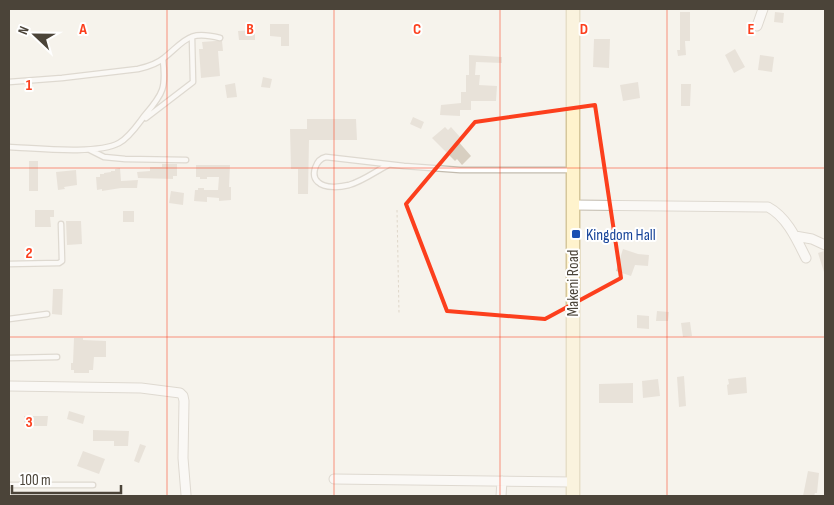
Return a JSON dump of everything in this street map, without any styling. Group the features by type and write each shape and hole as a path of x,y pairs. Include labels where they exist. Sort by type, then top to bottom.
{"main road":[{"name":"Makeni Road","path":"573,9 573,496"}],"street":[{"path":"757,26 763,9"},
{"path":"572,205 763,206 774,210 794,236 806,258"},
{"path":"794,236 812,239 825,245"},
{"path":"9,386 141,388 180,393 184,401 183,458 186,496"},
{"path":"334,479 573,482"},
{"path":"501,496 502,481"}],"lane":[{"path":"9,82 117,72 149,66 163,60 176,46 192,37 204,35 220,38"},
{"path":"138,123 193,82 192,37"},
{"path":"9,147 90,150 119,143 151,109 163,89 165,80 163,60"},
{"path":"90,150 104,157 125,160 186,160"},
{"path":"388,165 350,184 324,185 315,178 317,162 320,158 326,157 388,165 488,172 572,170"},
{"path":"9,264 59,263 62,261 61,224"},
{"path":"9,319 47,314"},
{"path":"9,358 57,357"},
{"path":"9,485 92,485"}],"path":[{"path":"397,210 399,313"}],"highlighted area":[{"path":"595,105 621,278 545,319 447,311 406,204 475,122"}],"building":[{"path":"680,12 690,12 690,41 685,41 686,55 678,56 677,50 680,50"},
{"path":"775,12 784,13 783,23 774,22"},
{"path":"270,24 289,24 289,46 281,46 281,37 270,36"},
{"path":"255,30 255,40 239,40 238,31"},
{"path":"594,39 610,39 609,68 593,67"},
{"path":"222,41 223,51 218,51 220,76 201,78 199,49 203,49 202,42"},
{"path":"735,49 745,67 734,73 725,55"},
{"path":"469,55 502,57 502,63 476,62 475,75 480,75 479,85 497,86 496,101 471,101 471,110 460,110 460,116 440,115 441,105 461,103 461,92 466,92 466,75 469,75"},
{"path":"760,55 774,57 772,72 758,70"},
{"path":"263,77 272,79 270,88 261,87"},
{"path":"638,82 640,98 623,101 620,85"},
{"path":"235,83 237,97 227,98 225,85"},
{"path":"681,84 691,84 690,106 681,106"},
{"path":"413,117 424,122 421,129 410,124"},
{"path":"307,119 356,119 357,140 309,140 308,194 298,194 298,169 291,169 290,129 307,129"},
{"path":"445,127 448,130 451,127 460,137 457,140 471,156 462,165 457,159 455,161 432,138"},
{"path":"29,161 38,161 38,191 29,191"},
{"path":"162,164 177,164 177,176 173,176 173,179 138,178 137,172 150,171 150,167 162,167"},
{"path":"196,165 230,165 229,187 231,187 231,200 219,201 219,198 207,197 207,202 194,201 195,190 198,190 198,188 218,190 219,177 200,179 200,177 196,177"},
{"path":"120,168 121,181 138,180 137,188 97,190 96,177"},
{"path":"76,170 77,185 58,190 56,172"},
{"path":"171,191 184,193 183,205 169,203"},
{"path":"35,210 54,210 54,217 50,217 51,227 35,227"},
{"path":"123,211 134,211 134,222 123,222"},
{"path":"66,221 81,221 82,244 67,245"},
{"path":"623,249 649,255 648,266 635,265 631,276 616,271"},
{"path":"824,251 825,254 824,272 818,253"},
{"path":"53,289 63,289 62,315 52,314"},
{"path":"657,311 669,312 668,321 656,321"},
{"path":"637,315 649,316 649,329 637,328"},
{"path":"690,322 692,336 683,337 681,323"},
{"path":"74,338 106,341 106,357 94,357 93,370 89,370 89,373 74,373 74,370 71,370"},
{"path":"684,376 686,406 679,407 677,377"},
{"path":"746,377 747,393 728,395 728,379"},
{"path":"658,379 660,396 643,398 642,381"},
{"path":"633,383 633,403 599,403 599,384"},
{"path":"69,411 85,416 83,424 67,419"},
{"path":"24,416 48,416 47,426 24,426"},
{"path":"93,430 129,431 128,446 114,446 114,441 93,441"},
{"path":"140,444 146,446 139,463 134,461"},
{"path":"83,451 105,459 99,474 77,466"},
{"path":"808,471 819,473 817,493 814,496 803,496"}],"place":[{"name":"Kingdom Hall","path":"576,234"}]}
